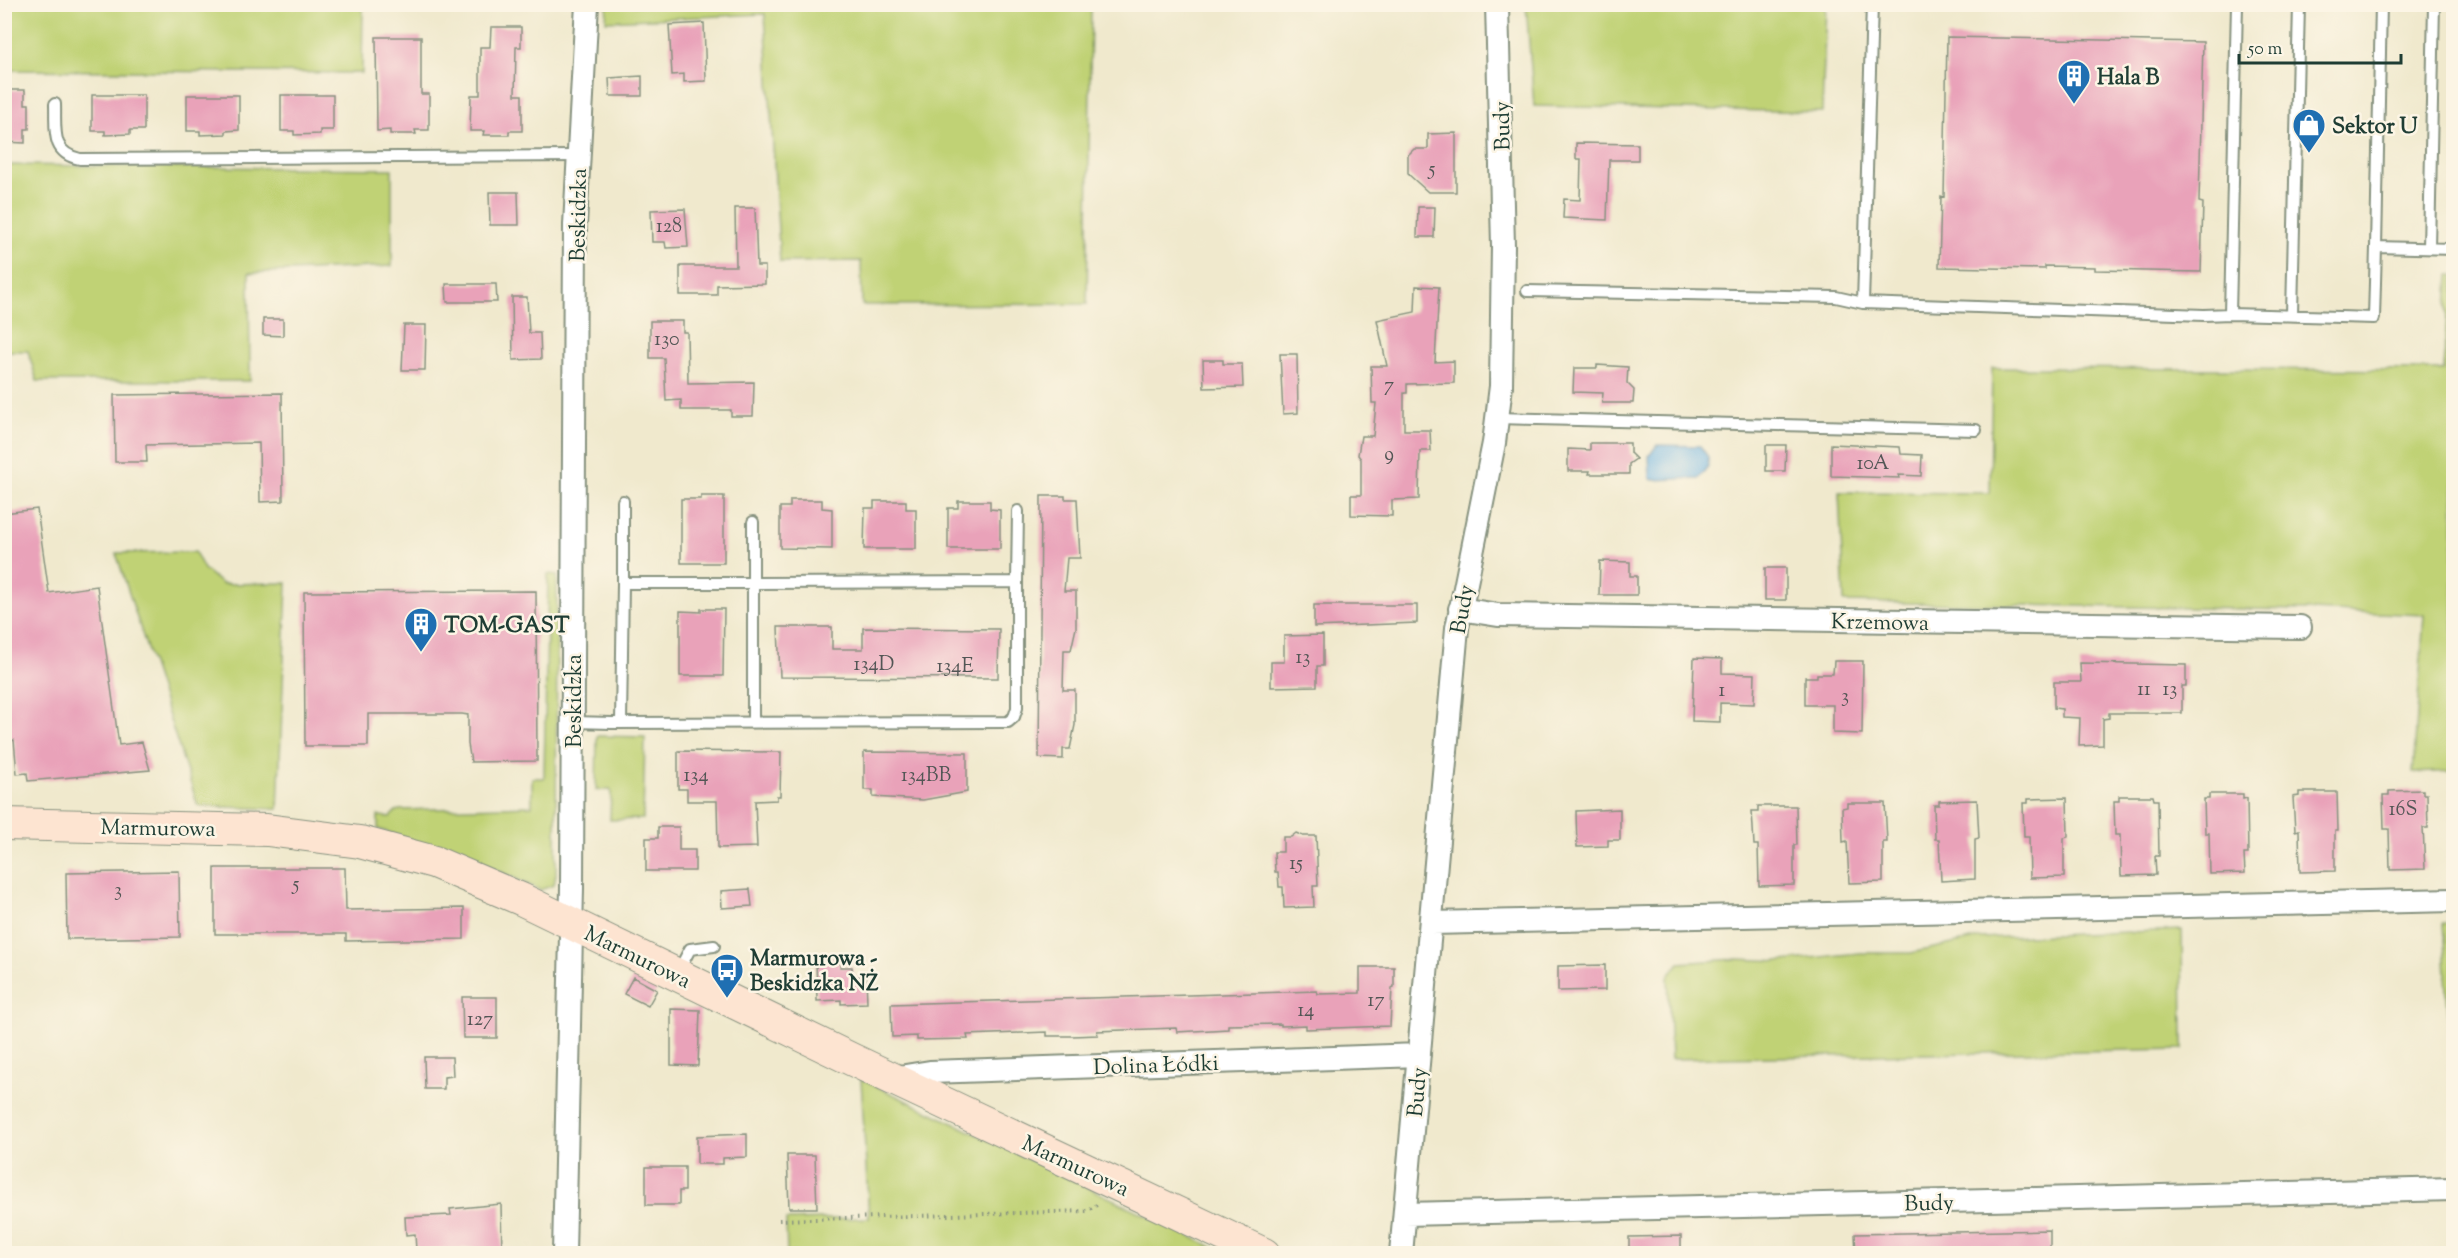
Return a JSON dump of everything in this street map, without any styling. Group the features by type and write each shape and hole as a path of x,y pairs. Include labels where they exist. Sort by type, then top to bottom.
{"street":[{"name":"Beskidzka","path":"564,1254 573,722 575,225 587,4"},
{"name":"Budy","path":"1401,1254 1460,609 1498,418 1501,386 1503,246 1497,4"},
{"name":"Krzemowa","path":"1460,609 1498,615 2300,627"},
{"name":"Marmurowa","path":"4,824 267,830 360,842 409,854 461,872 570,922 1264,1254"},
{"path":"1431,923 2454,900"},
{"name":"Dolina Łódki","path":"893,1078 930,1072 1419,1055"},
{"name":"Budy","path":"1405,1214 2454,1190"}],"lane":[{"path":"1863,303 1872,4"},
{"path":"2230,314 2236,4"},
{"path":"2292,315 2299,4"},
{"path":"1527,291 1836,297 1863,303 2204,315 2374,318 2381,4"},
{"path":"2429,248 2434,4"},
{"path":"55,104 56,138 59,148 69,156 80,159 578,156"},
{"path":"2376,247 2454,249"},
{"path":"1498,418 1976,430"},
{"path":"621,723 623,501"},
{"path":"573,722 1008,722 1014,717 1017,708 1018,511"},
{"path":"753,522 753,722"},
{"path":"623,583 1017,582"},
{"path":"677,975 690,948 714,946"}],"path":[{"path":"779,1220 1087,1211 1108,1198 1115,1183"}],"green space":[{"path":"5,4 363,5 362,73 5,70"},
{"path":"607,5 1091,5 1087,304 862,305 861,261 780,262 765,14 606,21"},
{"path":"1526,5 1826,5 1822,112 1534,106"},
{"path":"5,165 392,169 392,266 249,273 250,381 37,381 28,351 5,351"},
{"path":"2449,275 2454,275 2453,771 2413,773 2424,615 2310,610 1844,602 1839,492 1990,493 1992,368 2444,370"},
{"path":"195,552 204,569 222,584 287,583 278,809 198,806 116,553"},
{"path":"548,574 557,575 556,874 554,885 540,890 488,866 378,829 378,816 390,817 400,810 532,806 532,778 544,778"},
{"path":"597,736 645,737 643,819 610,820 611,790 596,790"},
{"path":"2443,923 2453,923 2453,1044 2450,1044"},
{"path":"2182,930 2183,1049 1671,1059 1668,977 1679,963 1736,959 1782,961 1860,953 1911,953 1980,938"},
{"path":"861,1079 1225,1253 787,1253 786,1220 869,1218"}],"water":[{"path":"1657,445 1700,446 1708,457 1708,466 1699,478 1653,480 1650,478 1649,456"}],"building":[{"path":"704,23 706,81 684,82 684,74 672,75 669,25"},
{"path":"491,27 521,27 521,47 516,47 515,95 522,95 522,131 509,131 509,135 483,135 484,131 470,131 471,95 480,95 480,47 490,47"},
{"path":"376,37 421,37 421,94 429,94 429,130 415,130 416,134 390,134 390,130 377,131"},
{"name":"Hala B","path":"1947,37 2203,42 2199,202 2203,203 2201,272 2095,270 2095,267 2045,266 2045,269 1939,267 1941,196 1944,197"},
{"path":"642,76 642,96 610,96 609,78"},
{"path":"4,90 25,90 25,104 29,104 29,129 25,129 25,143 4,142"},
{"path":"92,95 144,95 144,130 130,130 130,134 105,135 105,131 92,131"},
{"path":"187,95 239,95 239,130 226,131 226,134 200,135 200,131 187,131"},
{"path":"281,95 333,95 333,130 320,130 320,134 294,135 294,131 281,131"},
{"path":"1456,133 1456,192 1428,192 1408,174 1408,155 1414,149 1428,149 1428,134"},
{"path":"1576,143 1638,144 1638,160 1609,160 1607,220 1563,218 1564,199 1580,200 1581,159 1576,159"},
{"path":"489,192 518,192 519,225 490,225"},
{"path":"1418,207 1435,207 1434,237 1417,237"},
{"path":"735,208 755,208 757,266 765,266 765,284 717,285 717,295 680,295 680,266 736,266"},
{"path":"685,209 688,247 666,248 665,242 652,242 651,210"},
{"path":"446,284 496,284 497,302 447,302"},
{"path":"1416,286 1439,287 1435,362 1454,361 1454,383 1407,384 1407,393 1404,393 1404,430 1430,430 1431,451 1420,451 1419,499 1392,500 1392,516 1351,515 1351,495 1361,495 1361,459 1358,455 1361,436 1373,436 1376,403 1372,403 1371,366 1387,366 1377,320 1415,312"},
{"path":"512,297 527,297 529,333 540,333 541,359 513,360"},
{"path":"263,319 283,319 283,336 263,335"},
{"path":"650,321 683,321 683,332 687,332 688,383 754,382 753,416 731,416 731,410 681,410 681,400 666,401 664,358 650,358"},
{"path":"404,325 426,325 425,370 402,370"},
{"path":"1280,354 1297,354 1298,413 1283,414"},
{"path":"1203,360 1223,360 1223,364 1242,364 1243,387 1204,388"},
{"path":"1597,365 1628,367 1627,383 1634,390 1633,403 1602,403 1603,393 1573,392 1574,368 1597,368"},
{"path":"282,393 283,501 260,502 259,443 146,445 147,462 115,462 114,395"},
{"path":"1590,443 1630,443 1630,453 1636,459 1629,464 1629,474 1589,474 1590,471 1568,471 1568,449 1590,450"},
{"path":"1831,444 1900,447 1901,454 1922,455 1921,476 1899,475 1900,478 1831,476"},
{"path":"1766,445 1786,445 1785,471 1766,471"},
{"path":"701,496 724,496 724,563 681,563 681,499 701,499"},
{"path":"1041,496 1065,496 1065,499 1077,499 1080,558 1067,558 1064,591 1076,591 1076,628 1071,650 1064,650 1063,690 1075,690 1075,725 1070,749 1063,749 1063,759 1039,758"},
{"path":"790,500 822,500 822,508 832,509 832,549 780,548 780,507 790,507"},
{"path":"874,501 906,501 906,509 916,509 916,549 864,549 865,508 874,508"},
{"path":"958,501 990,501 990,509 1000,510 1000,549 948,549 948,508 958,508"},
{"path":"37,509 49,593 97,586 119,745 142,742 150,770 28,781 27,773 17,774 14,740 4,741 4,513"},
{"path":"1600,561 1630,562 1630,576 1637,576 1637,595 1599,595"},
{"path":"1765,568 1786,568 1786,600 1765,600"},
{"name":"TOM-GAST","path":"536,591 537,761 471,762 468,744 468,715 462,714 368,714 368,746 305,746 304,592"},
{"path":"1314,605 1417,605 1417,623 1314,627"},
{"path":"701,609 724,609 723,676 680,676 680,611 701,612"},
{"path":"778,627 832,627 832,649 863,649 863,628 999,629 998,678 780,677"},
{"path":"1323,635 1323,666 1317,666 1317,686 1271,687 1271,662 1284,662 1284,636"},
{"path":"1694,658 1722,659 1722,673 1755,674 1754,704 1720,703 1720,722 1692,721"},
{"path":"1834,661 1863,661 1862,734 1833,733 1833,705 1805,705 1805,677 1833,674"},
{"path":"2080,663 2186,665 2186,686 2182,686 2182,713 2109,713 2109,718 2103,719 2103,745 2079,746 2080,718 2062,717 2062,709 2054,708 2054,682 2081,682"},
{"path":"678,751 781,752 780,796 777,796 777,800 755,801 757,847 718,848 717,801 687,801 687,789 678,789"},
{"path":"864,752 967,753 967,792 923,800 873,797 873,790 864,790"},
{"path":"2423,790 2423,794 2427,794 2428,828 2423,828 2425,869 2390,870 2389,829 2384,829 2383,795 2389,795 2389,791"},
{"path":"2299,792 2337,792 2338,831 2335,831 2335,871 2300,872 2299,830 2295,831 2293,797 2299,796"},
{"path":"2209,794 2243,794 2243,799 2247,798 2248,854 2244,854 2245,873 2210,874 2209,833 2205,833 2204,799 2209,799"},
{"path":"2119,796 2153,796 2154,800 2158,800 2159,856 2155,856 2156,875 2121,876 2120,835 2115,835 2114,801 2119,801"},
{"path":"2067,798 2068,837 2064,838 2064,877 2030,878 2029,837 2024,837 2023,803 2028,803 2028,799"},
{"path":"1977,800 1979,838 1975,839 1975,879 1941,881 1939,839 1935,839 1934,805 1939,805 1939,801"},
{"path":"1847,803 1885,803 1887,842 1883,842 1883,882 1849,883 1847,841 1843,842 1842,808 1847,807"},
{"path":"1758,806 1796,806 1797,845 1794,845 1794,885 1759,886 1758,845 1754,845 1752,811 1758,811"},
{"path":"1620,809 1620,840 1608,840 1608,846 1577,847 1576,811"},
{"path":"658,827 679,827 679,850 695,850 695,871 646,871 646,838 658,838"},
{"path":"1296,833 1303,836 1316,836 1318,886 1313,886 1314,907 1284,908 1283,887 1279,887 1278,872 1275,872 1274,852 1283,852 1283,837 1291,837"},
{"path":"215,868 345,868 346,910 464,908 464,939 346,941 346,934 215,934"},
{"path":"179,871 180,937 67,939 66,873"},
{"path":"750,889 752,906 722,908 721,891"},
{"path":"840,957 840,967 852,967 853,977 866,976 867,1003 841,1004 841,1000 817,1001 816,958"},
{"path":"1605,965 1605,990 1558,991 1558,966"},
{"path":"1360,967 1394,967 1390,1026 1306,1029 1306,1025 1228,1025 1228,1029 1177,1032 1176,1028 1097,1031 1098,1035 1072,1036 1047,1036 1047,1032 967,1035 968,1039 917,1040 917,1036 892,1037 891,1004 1317,991 1318,994 1360,993"},
{"path":"633,977 657,990 648,1006 624,994"},
{"path":"462,997 497,997 497,1038 463,1038"},
{"path":"671,1009 700,1010 698,1066 671,1065"},
{"path":"424,1057 452,1057 453,1076 444,1077 444,1089 425,1089"},
{"path":"747,1134 747,1157 723,1158 723,1164 697,1164 697,1136"},
{"path":"787,1155 815,1155 817,1208 789,1208"},
{"path":"646,1167 685,1167 685,1191 679,1191 679,1205 646,1205"},
{"path":"501,1204 502,1254 474,1254 474,1248 416,1250 415,1234 406,1235 405,1217 451,1215 450,1209"},
{"path":"2050,1230 2050,1254 1856,1254 1855,1234"},
{"path":"1681,1236 1681,1254 1629,1254 1629,1237"}],"place":[{"name":"Hala B","path":"2074,105"},
{"name":"Sektor U","path":"2309,154"},
{"name":"TOM-GAST","path":"421,653"},
{"name":"Marmurowa - Beskidzka NŻ","path":"727,999"}]}
